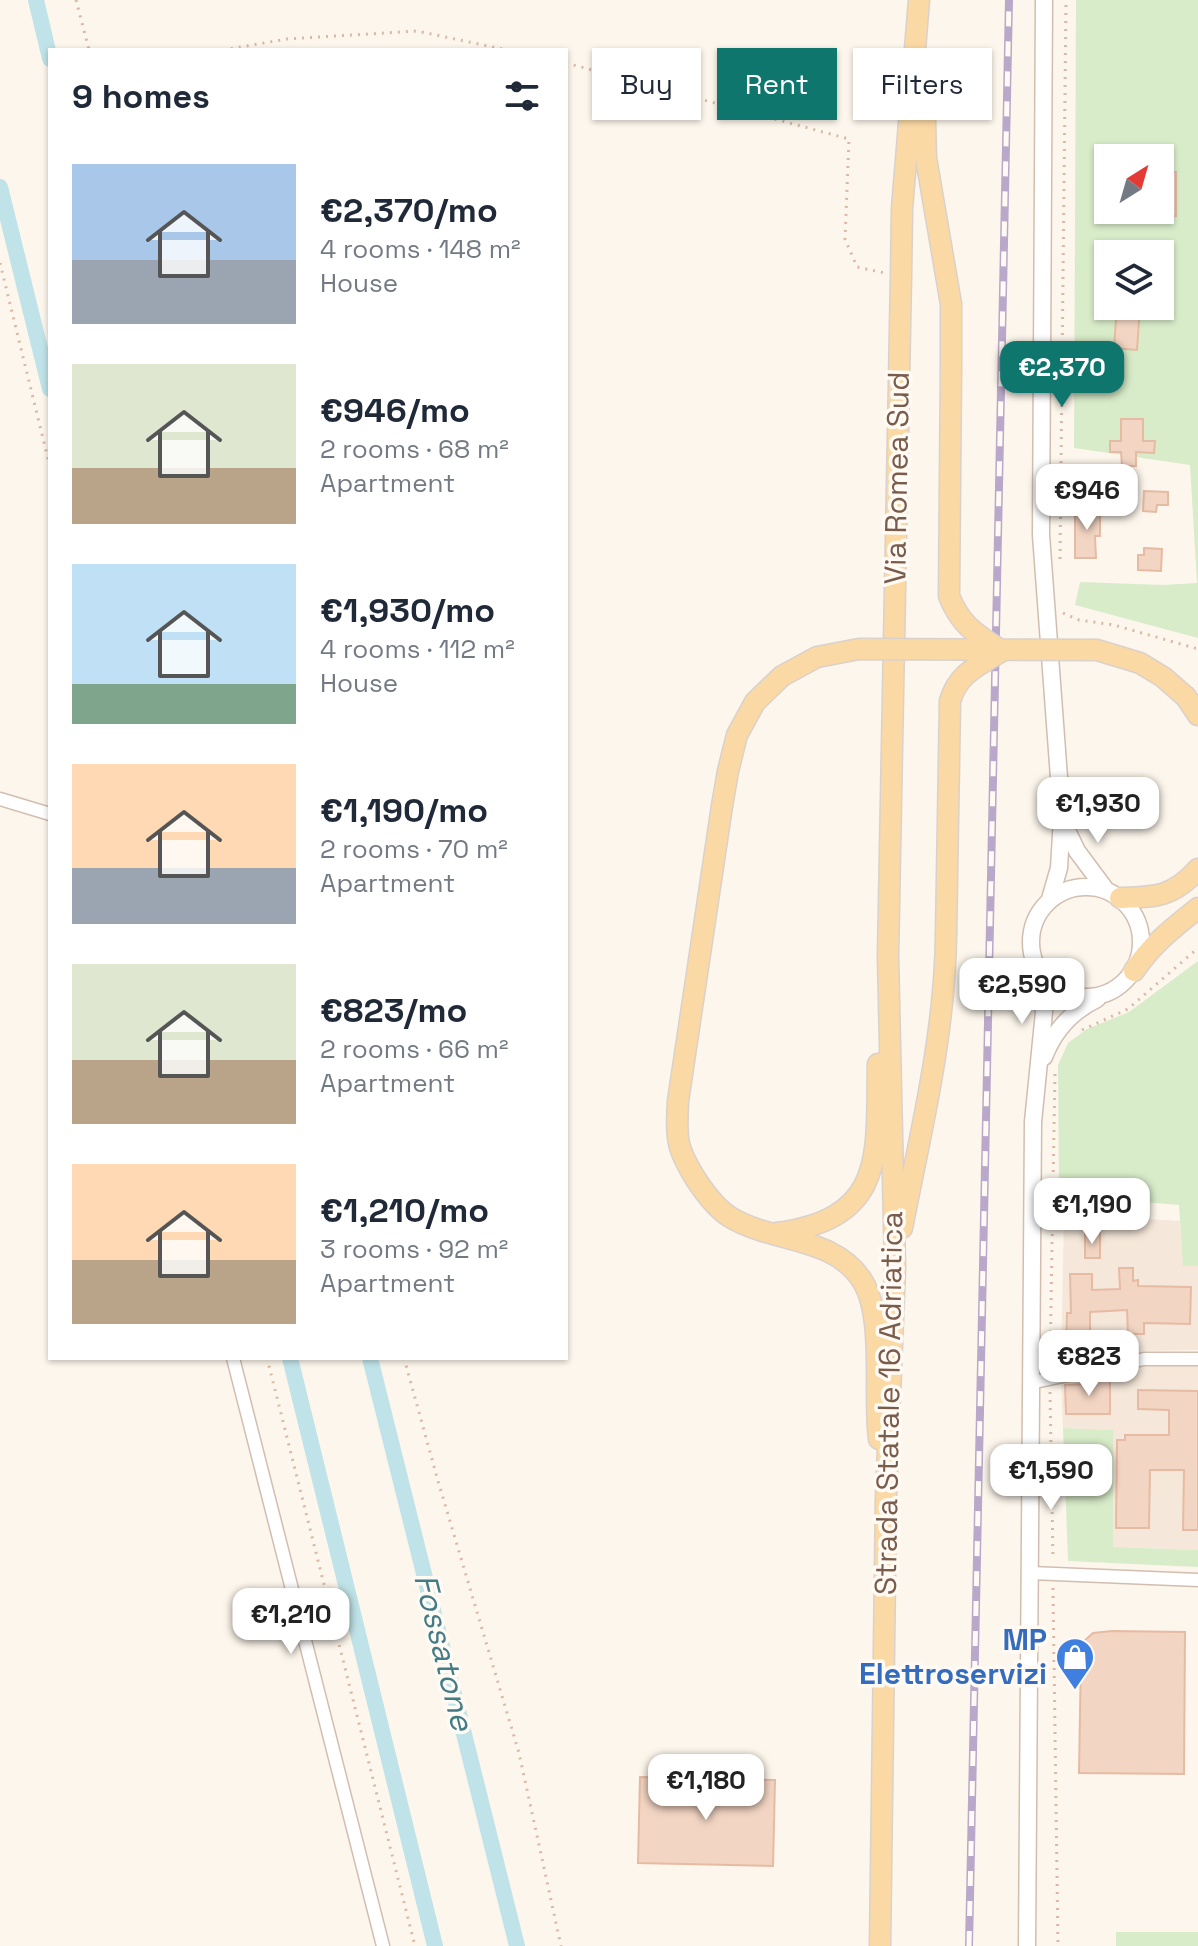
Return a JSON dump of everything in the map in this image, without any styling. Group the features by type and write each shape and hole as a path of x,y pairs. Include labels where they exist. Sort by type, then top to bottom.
{"main road":[{"name":"Via Romea Sud","path":"888,956 902,209 920,0"},
{"path":"920,0 926,158 951,304 949,596 957,616 972,631 1002,651"},
{"path":"886,1498 875,1411 877,1359 873,1311 865,1285 851,1266 824,1249 770,1234 727,1215 703,1189 680,1154 676,1133 678,1101 722,806 737,735 755,702 782,676 817,657 859,649 1097,650 1140,663 1163,677 1186,697 1198,715"},
{"path":"895,1268 937,1048 945,978 950,701 955,684 966,673 1002,651"},
{"path":"1113,894 1154,897 1178,889 1198,869"},
{"path":"1134,971 1163,936 1198,908"},
{"path":"770,1234 811,1227 843,1210 862,1193 872,1172 876,1147 879,1015 888,956"},
{"name":"Strada Statale 16 Adriatica","path":"880,1946 886,1498 895,1268 888,956"}],"street":[{"path":"1044,0 1041,535 1054,743 1062,818 1059,868 1050,899"},
{"path":"0,799 48,813"},
{"path":"1036,1077 1049,1044 1061,1025 1085,1004 1122,985 1134,971 1142,940 1135,917 1077,851 1062,818"},
{"path":"1107,994 1090,998 1072,996 1056,989 1042,977 1034,962 1031,937 1039,912 1050,899 1063,891 1076,887 1113,894"},
{"path":"1027,1946 1033,1122 1044,1012 1042,977"},
{"path":"1030,1383 1144,1359 1198,1359"},
{"path":"234,1360 383,1946"},
{"path":"1031,1573 1198,1580"}],"path":[{"path":"76,0 88,48"},
{"path":"1060,558 1066,0"},
{"path":"235,48 287,39 417,31 498,48"},
{"path":"568,64 849,139 845,239 857,267 901,276"},
{"path":"0,263 48,459"},
{"path":"1060,606 1065,615 1079,620 1114,625 1198,649"},
{"path":"1076,1035 1086,1027 1128,1009 1198,948"},
{"path":"1055,1065 1050,1378 1058,1946"},
{"path":"268,1360 415,1946"},
{"path":"405,1360 519,1753 561,1946"}],"shaded area":[{"path":"1064,1214 1180,1221 1183,1266 1198,1266 1198,1350 1146,1351 1061,1366"},
{"path":"1144,1363 1198,1363 1198,1550 1112,1547 1113,1430 1063,1428 1061,1380"}],"green space":[{"path":"1076,0 1198,0 1198,638 1075,605 1080,582 1197,583 1190,465 1074,448"},
{"path":"1198,961 1198,1266 1183,1266 1179,1205 1059,1195 1058,1065 1068,1043 1087,1029 1129,1012"},
{"path":"1063,1428 1113,1430 1113,1547 1198,1550 1198,1567 1068,1561"},
{"path":"1116,1932 1198,1932 1198,1946 1116,1946"}],"building":[{"path":"1174,172 1176,172 1174,216"},
{"path":"1116,320 1139,320 1137,350 1114,348"},
{"path":"1121,419 1143,419 1143,441 1155,441 1154,453 1136,452 1136,466 1122,466 1121,452 1110,452 1110,441 1121,441"},
{"path":"1144,491 1168,492 1168,505 1157,505 1156,512 1143,511"},
{"path":"1075,508 1100,508 1100,536 1095,536 1096,558 1075,558"},
{"path":"1144,548 1162,549 1161,571 1138,570 1138,555 1144,555"},
{"path":"1085,1233 1100,1233 1100,1258 1085,1258"},
{"path":"1119,1268 1133,1268 1133,1281 1138,1280 1138,1286 1191,1287 1190,1324 1144,1323 1144,1334 1128,1334 1127,1310 1090,1312 1090,1348 1066,1348 1067,1313 1071,1313 1070,1274 1092,1274 1092,1290 1120,1289"},
{"path":"1110,1378 1110,1414 1066,1414 1065,1385 1088,1384 1088,1380"},
{"path":"1138,1390 1198,1391 1198,1530 1183,1530 1184,1470 1150,1470 1149,1528 1116,1528 1117,1440 1125,1440 1125,1435 1169,1435 1169,1410 1138,1409"},
{"path":"1185,1632 1184,1774 1079,1773 1083,1642 1093,1633"},
{"path":"640,1777 775,1780 773,1866 638,1863"}],"waterway":[{"name":"Fossatone","path":"36,0 48,51"},
{"path":"0,187 48,381"},
{"path":"290,1360 435,1946"},
{"name":"Fossatone","path":"370,1360 517,1946"}],"railway":[{"path":"969,1946 1009,0"}],"place":[{"name":"MP Elettroservizi","path":"1075,1691"}]}
